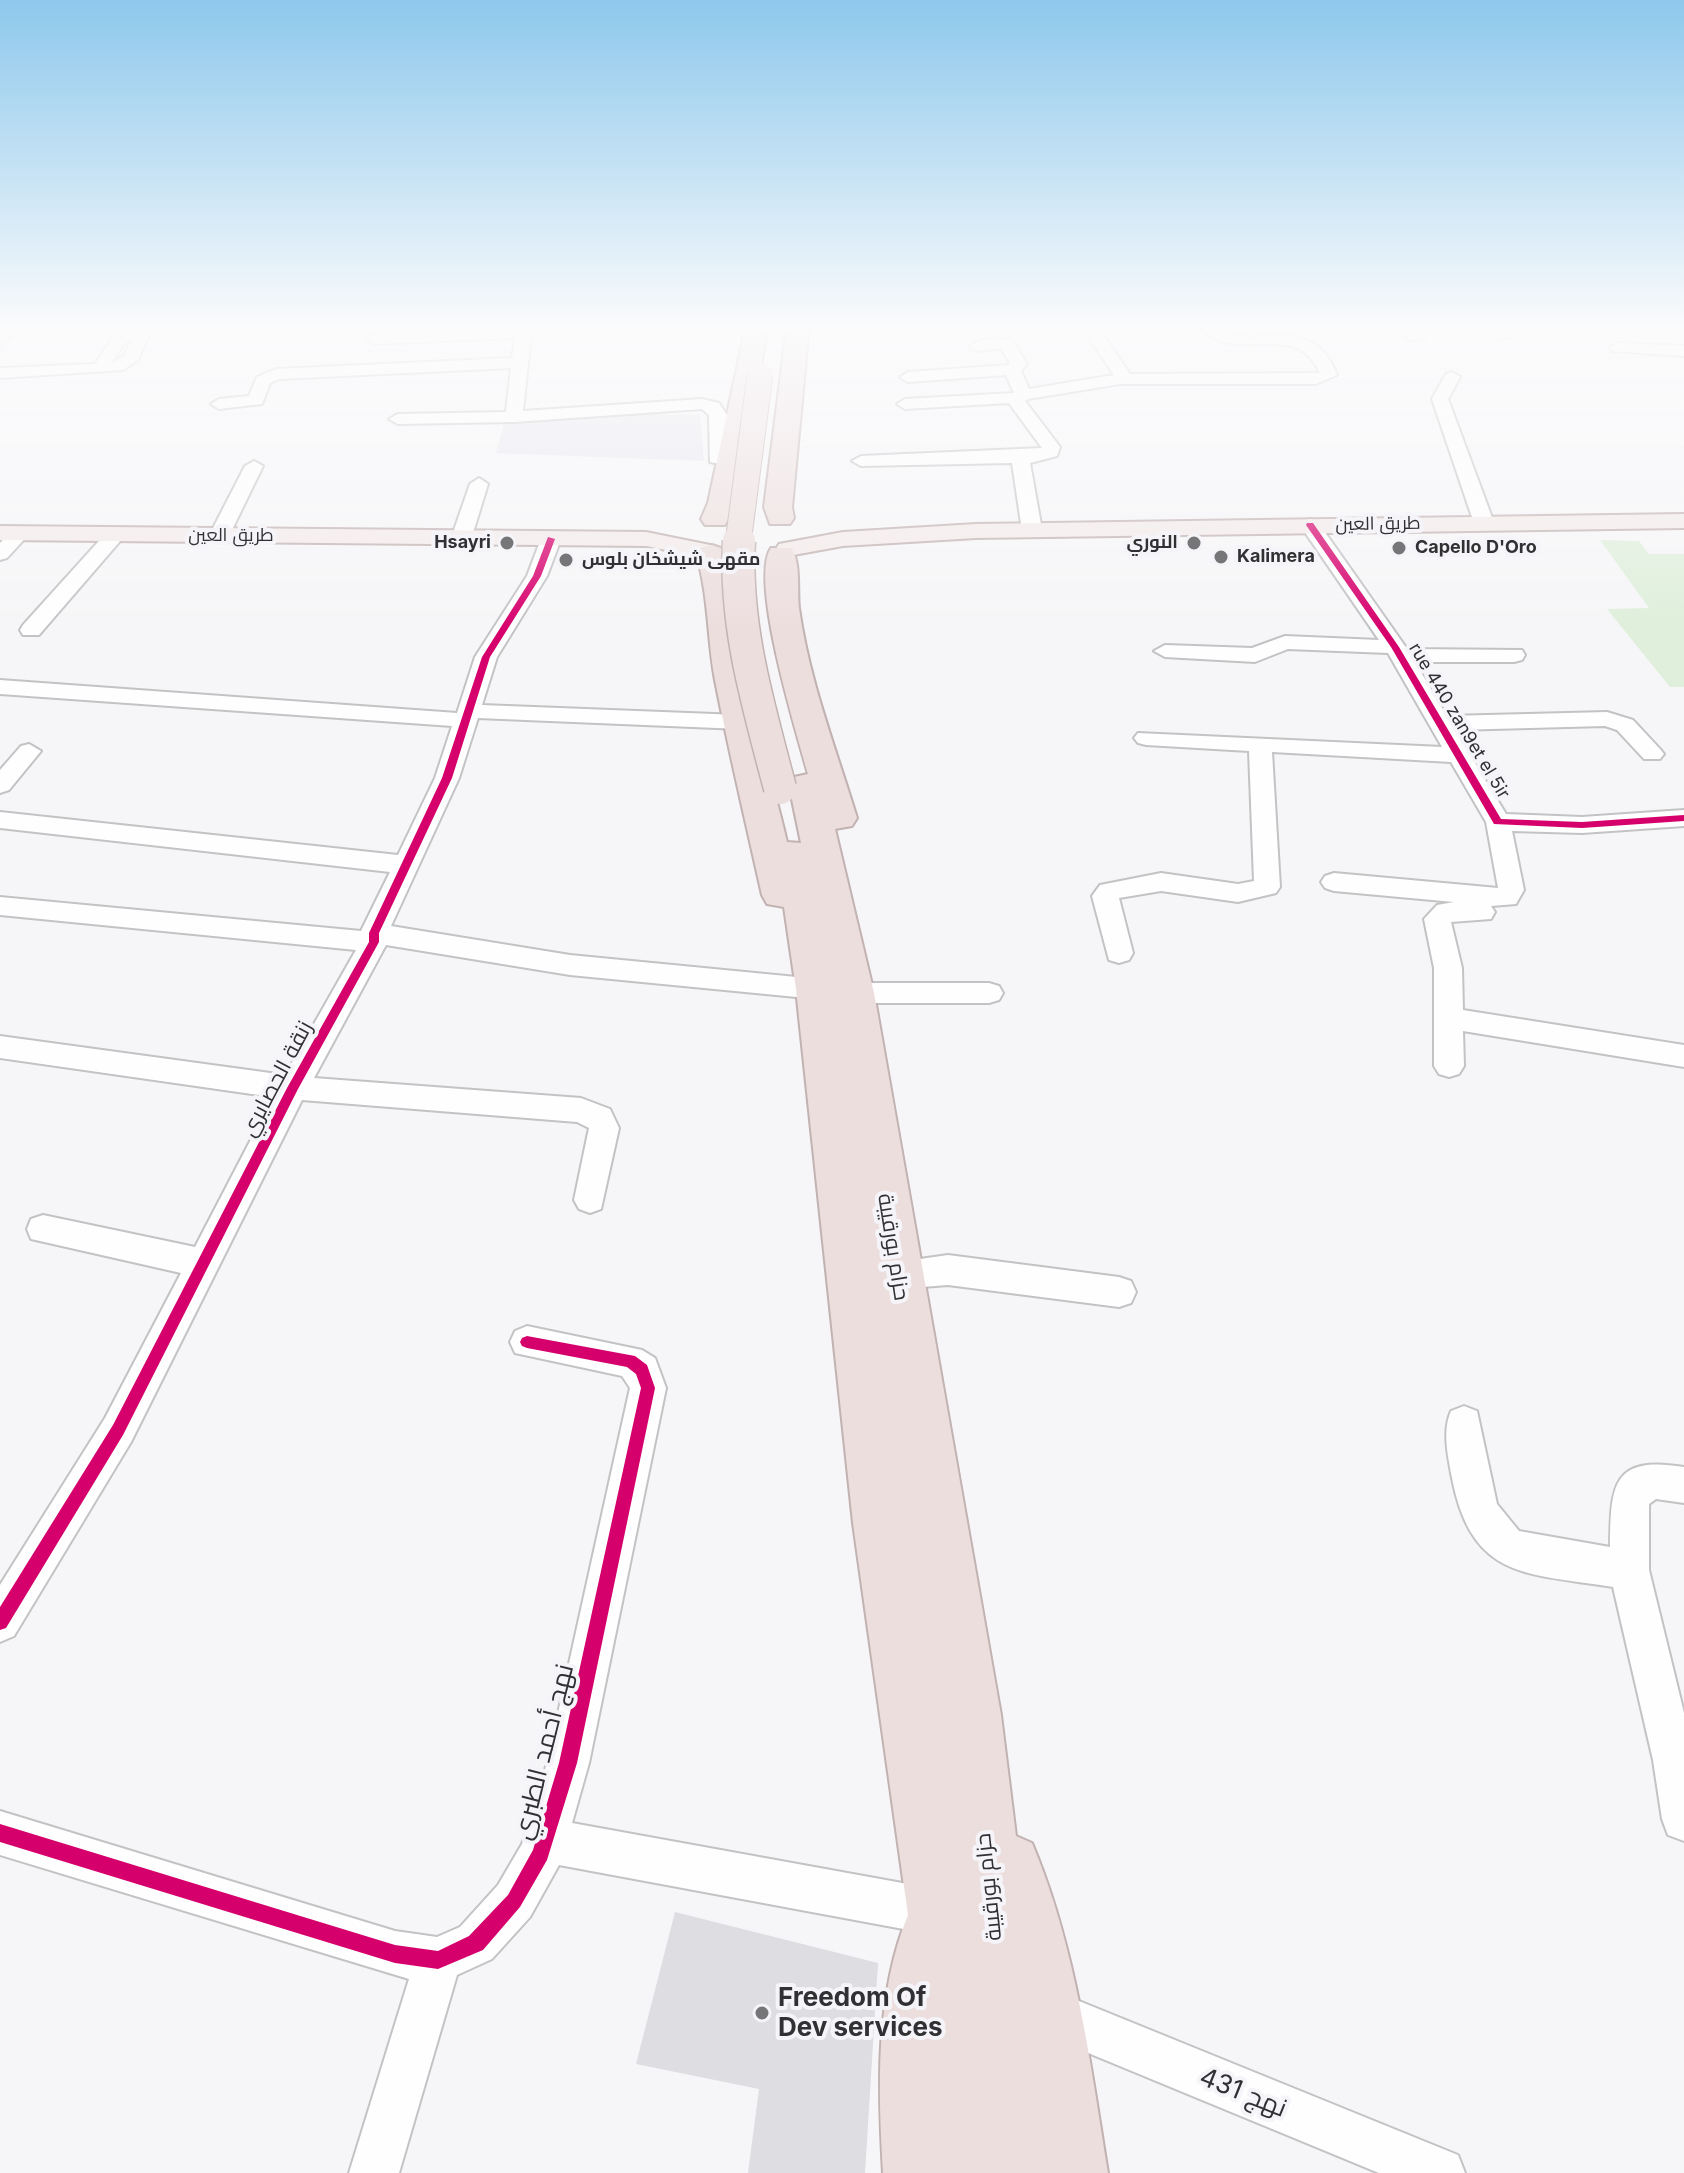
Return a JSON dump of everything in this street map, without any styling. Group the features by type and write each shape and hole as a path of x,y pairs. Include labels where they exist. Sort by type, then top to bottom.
{"highway":[{"path":"737,427 722,503 710,536 719,570 722,624 740,722 778,887 835,991"},
{"name":"حزام بورقيبة","path":"758,427 741,503 738,555 743,623 793,787 802,892 835,991 897,1274 970,1715 1020,2173"},
{"path":"787,427 781,477 784,535 780,570 794,656 861,905 835,991"},
{"name":"حزام بورقيبة","path":"835,991 881,1523 941,1913 969,2173"},
{"path":"970,1715 1047,2012 1071,2173"},
{"path":"920,2173 915,2031 922,1974 941,1913"}],"main road":[{"path":"750,512 784,535 750,561 710,536 750,512"},
{"name":"طريق العين","path":"784,535 824,541 976,531 1684,521"},
{"name":"طريق العين","path":"462,536 499,530 668,529 710,536"},
{"name":"طريق العين","path":"10,533 462,536 673,542 710,536"}],"street":[{"path":"717,427 714,454 716,458 730,461"},
{"path":"861,461 1023,457 1052,451 1038,427"},
{"path":"1450,427 1484,523"},
{"path":"1023,457 1032,530"},
{"path":"219,536 254,466"},
{"path":"462,536 479,484"},
{"name":"rue 440 zan9et el 5ir","path":"1310,525 1397,652 1498,822 1574,826 1684,818"},
{"path":"0,554 10,533"},
{"path":"31,630 114,536"},
{"name":"زنقة الحصايري","path":"0,1622 118,1430 293,1088 374,938 447,778 486,657 537,576 551,539"},
{"path":"1165,651 1255,655 1285,642 1397,652 1514,655"},
{"path":"0,687 466,715 740,722"},
{"path":"1439,723 1607,719 1625,725 1652,754"},
{"path":"1146,738 1458,755"},
{"path":"1119,953 1106,906 1105,896 1109,891 1161,882 1238,893 1267,887 1260,744"},
{"path":"0,785 29,751"},
{"path":"0,820 407,865"},
{"path":"1449,1066 1448,968 1437,919 1446,911 1511,913 1507,898 1511,890 1498,822"},
{"path":"1334,882 1507,898"},
{"path":"0,906 374,938 570,965 835,991 989,993"},
{"path":"1449,1018 1684,1056"},
{"path":"0,1047 293,1088 592,1113 604,1128 590,1200"},
{"path":"43,1229 204,1263"},
{"path":"897,1274 948,1270 1119,1292"},
{"name":"نهج أحمد الطبري","path":"438,1960 476,1943 514,1901 541,1854 568,1763 648,1388 642,1370 630,1361 527,1342"},
{"path":"1464,1423 1471,1483 1485,1521 1508,1547 1629,1570"},
{"path":"1684,1485 1652,1480 1630,1494 1629,1570 1679,1761 1684,1819"},
{"path":"0,1833 395,1954 438,1960 374,2173"},
{"name":"نهج أحمد الطبري","path":"545,1840 941,1913"},
{"name":"نهج 431","path":"1047,2012 1440,2173"}],"shaded area":[{"path":"503,427 701,427 704,461 496,453"}],"green space":[{"path":"1600,540 1639,541 1649,554 1684,554 1684,687 1670,687 1607,609 1649,608"}],"building":[{"name":"Freedom Of Dev services","path":"675,1912 878,1963 865,2173 748,2173 759,2089 636,2064"}],"cycle path":[{"path":"1310,525 1395,647 1498,822 1582,825 1684,818"},
{"path":"0,1622 118,1430 293,1088 374,942 374,933 447,778 486,657 537,576 551,539"},
{"path":"0,1833 395,1954 438,1960 476,1943 514,1901 541,1854 568,1763 648,1388 642,1370 630,1361 527,1342"}],"place":[{"name":"Hsayri","path":"507,543"},
{"name":"النوري","path":"1194,543"},
{"name":"Capello D'Oro","path":"1399,548"},
{"name":"Kalimera","path":"1221,557"},
{"name":"مقهى شيشخان بلوس","path":"566,560"},
{"name":"Freedom Of Dev services","path":"762,2013"}]}
